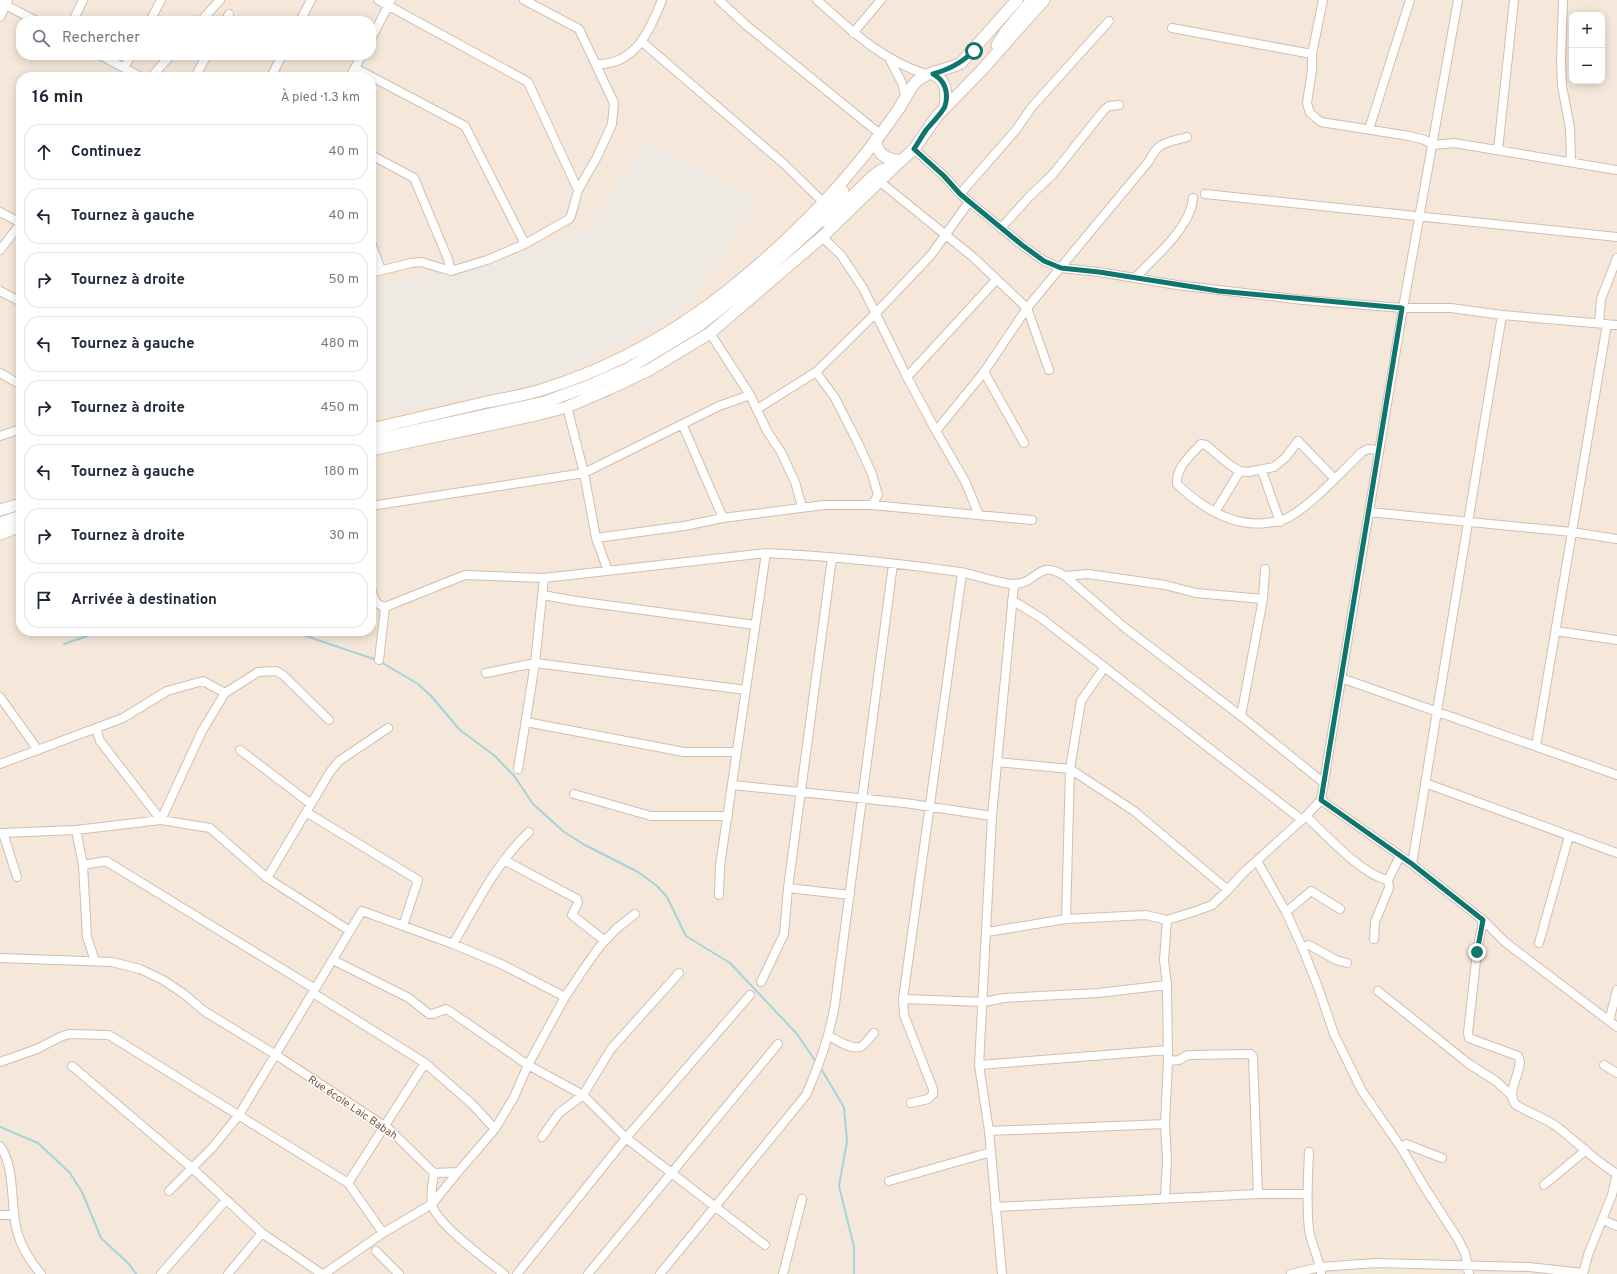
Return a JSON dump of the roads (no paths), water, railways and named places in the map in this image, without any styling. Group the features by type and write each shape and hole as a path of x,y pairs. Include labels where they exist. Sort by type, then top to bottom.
{"main road":[{"path":"376,428 542,390 587,374 633,354 678,327 721,297 773,251 823,202 875,140 906,98 910,89 929,74 950,69 961,63 974,51 1017,0"},
{"path":"970,82 973,74 997,46 1006,31 1032,0"},
{"path":"376,449 536,415 567,406 609,389 649,370 710,333 822,237 914,149 945,107 970,82 1044,0"},
{"path":"961,63 968,63 976,59 991,41 1006,31"},
{"path":"929,74 942,80 945,86 945,107"},
{"path":"875,140 879,150 884,156 894,160 898,164"},
{"path":"376,439 545,402 586,387 629,368 700,325 728,304 816,225 862,168 875,140"},
{"path":"816,225 830,218 880,171 898,164"},
{"path":"0,510 16,505"},
{"path":"0,523 16,518"},
{"path":"0,534 16,528"}],"street":[{"path":"75,16 83,0"},
{"path":"153,16 161,0"},
{"path":"206,16 220,0"},
{"path":"303,16 311,0"},
{"path":"378,0 390,3 528,82 578,190"},
{"path":"376,272 411,262 421,262 451,271 487,260 525,244 569,219 574,208 578,190 597,157 612,124 614,103 597,64 579,29 524,0"},
{"path":"597,64 609,64 622,60 633,52 662,0"},
{"path":"719,0 875,140"},
{"path":"817,0 853,33 889,58 913,71 929,74"},
{"path":"853,33 881,0"},
{"path":"1323,0 1312,54 1312,70 1307,103 1310,112 1321,122 1421,139 1433,145 1454,143 1571,161 1617,170"},
{"path":"1369,129 1410,0"},
{"path":"987,932 1066,919 1146,915 1167,920 1212,905 1242,874 1304,818 1321,800 1402,308 1433,145 1458,0"},
{"path":"1498,150 1514,0"},
{"path":"1563,0 1561,61 1562,86 1570,128 1571,161"},
{"path":"0,17 5,2 28,16"},
{"path":"376,30 390,3"},
{"path":"960,194 1016,130 1031,108 1109,21"},
{"path":"1172,28 1312,54"},
{"path":"640,41 783,163 823,202"},
{"path":"889,58 902,83 906,98"},
{"path":"109,60 132,72"},
{"path":"124,68 128,60"},
{"path":"156,72 166,60"},
{"path":"198,72 204,60"},
{"path":"274,72 280,60"},
{"path":"353,72 359,60"},
{"path":"355,68 363,72"},
{"path":"376,79 466,126 525,244"},
{"path":"1001,228 1029,197 1054,174 1104,110 1109,106 1119,105"},
{"path":"936,431 984,372 1028,308 1149,161 1158,147 1187,137"},
{"path":"914,149 944,176 960,194 1001,228 1044,261 1061,268 1099,272 1219,291 1402,308 1450,308 1502,315 1617,325"},
{"path":"376,158 414,178 448,259 451,271"},
{"path":"879,181 945,236 973,257 996,280 1028,308 1049,370"},
{"path":"1205,194 1617,237"},
{"path":"1135,278 1182,226 1192,208 1193,198"},
{"path":"757,409 816,372 875,314 931,255 969,202"},
{"path":"0,212 16,220"},
{"path":"0,250 16,229"},
{"path":"822,237 841,255 854,271 907,377 965,481 979,515"},
{"path":"376,256 381,270"},
{"path":"1536,746 1572,532 1603,323 1601,299 1617,258"},
{"path":"907,377 996,280"},
{"path":"0,291 16,299"},
{"path":"1412,864 1502,315"},
{"path":"710,333 750,394 768,431 781,452 795,482 802,507"},
{"path":"816,372 835,398 872,474 878,495 872,505"},
{"path":"984,372 1024,443"},
{"path":"0,373 16,382"},
{"path":"376,505 584,473 631,449 683,426 719,406 750,394"},
{"path":"567,406 584,473 596,538 608,571"},
{"path":"683,426 723,518"},
{"path":"0,436 16,431"},
{"path":"1334,478 1298,441 1286,457 1274,467 1262,471 1240,471 1201,444 1180,468 1177,474 1177,484 1193,500 1215,512 1239,522 1258,524 1280,522 1306,505 1362,452 1368,449 1379,450"},
{"path":"1215,512 1240,471"},
{"path":"1262,471 1280,522"},
{"path":"596,538 684,526 723,518 802,507 846,504 872,505 1032,520"},
{"path":"1369,512 1572,532 1617,539"},
{"path":"379,660 378,606 465,575 544,578 766,553 832,558 962,572 1014,584 1032,578 1047,568 1057,571 1065,576 1124,628 1241,716 1324,783"},
{"path":"719,895 720,866 766,553"},
{"path":"761,982 784,934 788,888 832,558"},
{"path":"660,1274 806,1095 820,1063 829,1036 836,1004 893,564"},
{"path":"1241,716 1263,599 1265,569"},
{"path":"911,1103 928,1099 933,1094 933,1089 904,1015 903,999 962,572"},
{"path":"1065,576 1088,574 1165,585 1196,593 1263,599"},
{"path":"518,769 535,663 544,578"},
{"path":"1002,1274 989,1131 979,1065 984,1002 992,816 1014,584"},
{"path":"543,595 576,601 756,625"},
{"path":"1012,600 1040,618 1104,668 1304,818 1373,875 1388,880"},
{"path":"1556,631 1617,640"},
{"path":"486,673 535,663 746,690"},
{"path":"1066,919 1070,769 1081,701 1104,668"},
{"path":"161,820 202,732 225,692 258,672 276,671 283,675 329,720"},
{"path":"1341,678 1617,775"},
{"path":"0,764 123,718 167,692 203,680 225,692"},
{"path":"0,697 38,750"},
{"path":"526,722 684,752 736,752"},
{"path":"96,728 100,741 161,820"},
{"path":"267,878 330,772 339,761 388,728"},
{"path":"240,750 309,808 418,880 402,926"},
{"path":"997,762 1070,769 1134,811 1228,890"},
{"path":"1425,783 1617,853"},
{"path":"733,785 862,798 992,816"},
{"path":"574,794 651,816 728,816"},
{"path":"1321,800 1412,864 1483,920 1505,942 1617,1027"},
{"path":"17,876 2,833 76,830 161,820 210,828 267,878 350,931"},
{"path":"76,830 83,865 87,937 95,961"},
{"path":"453,944 504,860 529,832"},
{"path":"1539,944 1569,836"},
{"path":"1374,940 1375,922 1389,888 1388,880 1400,856"},
{"path":"504,860 577,899 578,903 572,915 605,941"},
{"path":"83,865 106,861 314,991 425,1063 472,1104 495,1129"},
{"path":"1257,861 1286,912 1302,947 1318,987 1334,1034 1362,1091 1402,1149 1458,1239 1465,1253 1469,1270"},
{"path":"788,888 850,894"},
{"path":"1286,912 1311,892 1340,909"},
{"path":"168,1192 212,1148 239,1115 362,911 453,944 501,964 565,997"},
{"path":"72,1066 192,1168 262,1233 323,1274 383,1233 432,1204 495,1129 514,1097 528,1065 565,997 605,941 635,914"},
{"path":"1165,1198 1167,1160 1165,1124 1168,1050 1167,985 1164,960 1167,920"},
{"path":"1483,920 1477,952 1468,1033 1469,1038 1473,1041 1510,1052 1520,1059 1511,1095"},
{"path":"1302,947 1309,945 1336,960 1347,962"},
{"name":"Rue école Laic Babah","path":"0,958 95,961 126,964 146,972 184,994 204,1011 276,1055 384,1126 410,1147 434,1173"},
{"path":"333,960 409,998 428,1014 433,1014 446,1009 528,1065 583,1095 626,1138 765,1245"},
{"path":"542,1137 559,1113 583,1095 611,1049 679,973"},
{"path":"903,999 984,1002 1004,998 1098,993 1167,985"},
{"path":"1609,1021 1617,990"},
{"path":"1291,1274 1376,1263 1469,1270 1529,1267 1583,1274 1588,1255 1603,1220 1617,1174 1601,1164 1586,1150 1546,1119 1515,1104 1511,1095 1496,1080 1469,1064 1378,991"},
{"path":"517,1274 626,1138 750,994"},
{"path":"829,1036 839,1042 856,1047 861,1046 874,1033"},
{"path":"0,1062 37,1049 60,1036 69,1034 109,1035 348,1183 383,1233"},
{"path":"588,1274 778,1044"},
{"path":"979,1065 1168,1050"},
{"path":"1168,1061 1179,1060 1188,1055 1251,1054 1253,1057 1258,1194"},
{"path":"348,1183 425,1063"},
{"path":"1604,1065 1617,1073"},
{"path":"989,1131 1165,1124"},
{"path":"1402,1149 1406,1144 1442,1158"},
{"path":"0,1146 6,1157 11,1184 16,1230 22,1248 41,1274"},
{"path":"1544,1185 1586,1150"},
{"path":"889,1182 991,1152"},
{"path":"1308,1152 1307,1194 1309,1229 1313,1250 1320,1271"},
{"path":"458,1172 434,1173 432,1204 436,1214 447,1227 504,1274"},
{"path":"995,1207 1258,1194 1307,1194"},
{"path":"783,1274 802,1199"},
{"path":"161,1274 226,1200"},
{"path":"0,1215 14,1215"},
{"path":"1603,1220 1617,1226"},
{"path":"228,1274 262,1233"},
{"path":"376,1251 399,1274"}],"waterway":[{"path":"64,644 87,636"},
{"path":"306,636 377,660"},
{"path":"381,662 418,684 431,696 460,730 495,756 515,777 533,804 563,831 583,844 638,872 657,886 667,897 686,936 730,963 797,1034 816,1062"},
{"path":"820,1067 844,1107 847,1141 839,1186 854,1247 854,1274"},
{"path":"0,1127 38,1143 70,1173 82,1192 101,1238 129,1264 136,1274"}]}
